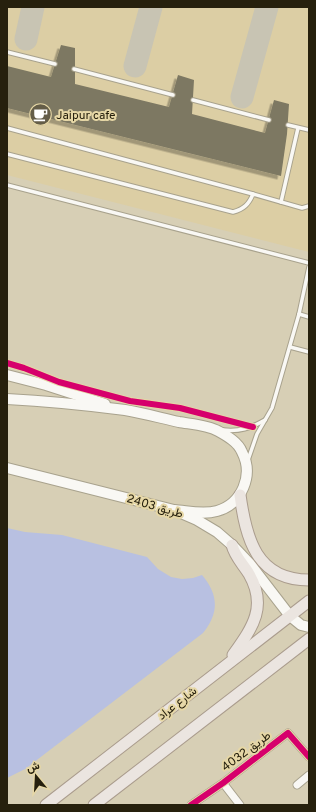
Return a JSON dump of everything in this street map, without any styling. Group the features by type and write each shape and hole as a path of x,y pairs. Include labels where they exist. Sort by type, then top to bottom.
{"main road":[{"path":"7,375 46,385 126,410 216,430 235,441 242,452 247,465 246,482 240,495 229,505 217,511 201,513 174,510"},
{"path":"7,399 126,410"},
{"name":"طريق 2403","path":"7,468 174,510 197,520 217,532 232,545 250,564 290,616 301,624 309,627"},
{"path":"240,495 246,530 252,547 259,558 277,573 288,578 309,580"},
{"path":"227,664 253,626 257,614 257,599 254,585 235,555 232,545"},
{"name":"شارع عراد","path":"46,805 309,601"},
{"path":"94,805 309,639"}],"street":[{"name":"طريق 4032","path":"190,805 223,783 288,733 309,757"},
{"path":"297,785 309,775"},
{"name":"طريق 4032","path":"223,783 240,805"}],"lane":[{"path":"7,52 55,64"},
{"path":"74,69 173,95"},
{"path":"193,100 269,120"},
{"path":"288,125 309,130"},
{"path":"7,128 302,208 309,206"},
{"path":"281,202 298,128"},
{"path":"7,154 233,212 246,206 253,194"},
{"path":"7,185 309,263"},
{"path":"247,465 254,442 272,408 299,314 309,267"},
{"path":"299,314 309,317"},
{"path":"290,347 309,352"},
{"path":"216,430 244,430 266,420"}],"shaded area":[{"path":"7,7 309,7 309,252 7,175"}],"water":[{"path":"7,528 25,532 62,535 147,557 158,569 171,577 182,579 202,575 212,590 215,604 212,618 203,633 25,769 7,778"}],"building":[{"path":"61,45 75,48 75,84 169,107 178,75 194,80 192,114 265,133 274,100 289,104 287,134 281,176 7,108 7,66 51,77"}],"taxiway":[{"path":"26,39 33,7"},
{"path":"135,66 151,7"},
{"path":"242,97 267,7"}],"cycle path":[{"path":"7,363 59,382 130,401 180,408 253,427"},
{"path":"191,805 223,783 288,733 309,757"}],"place":[{"name":"Jaipur cafe","path":"41,115"}]}
